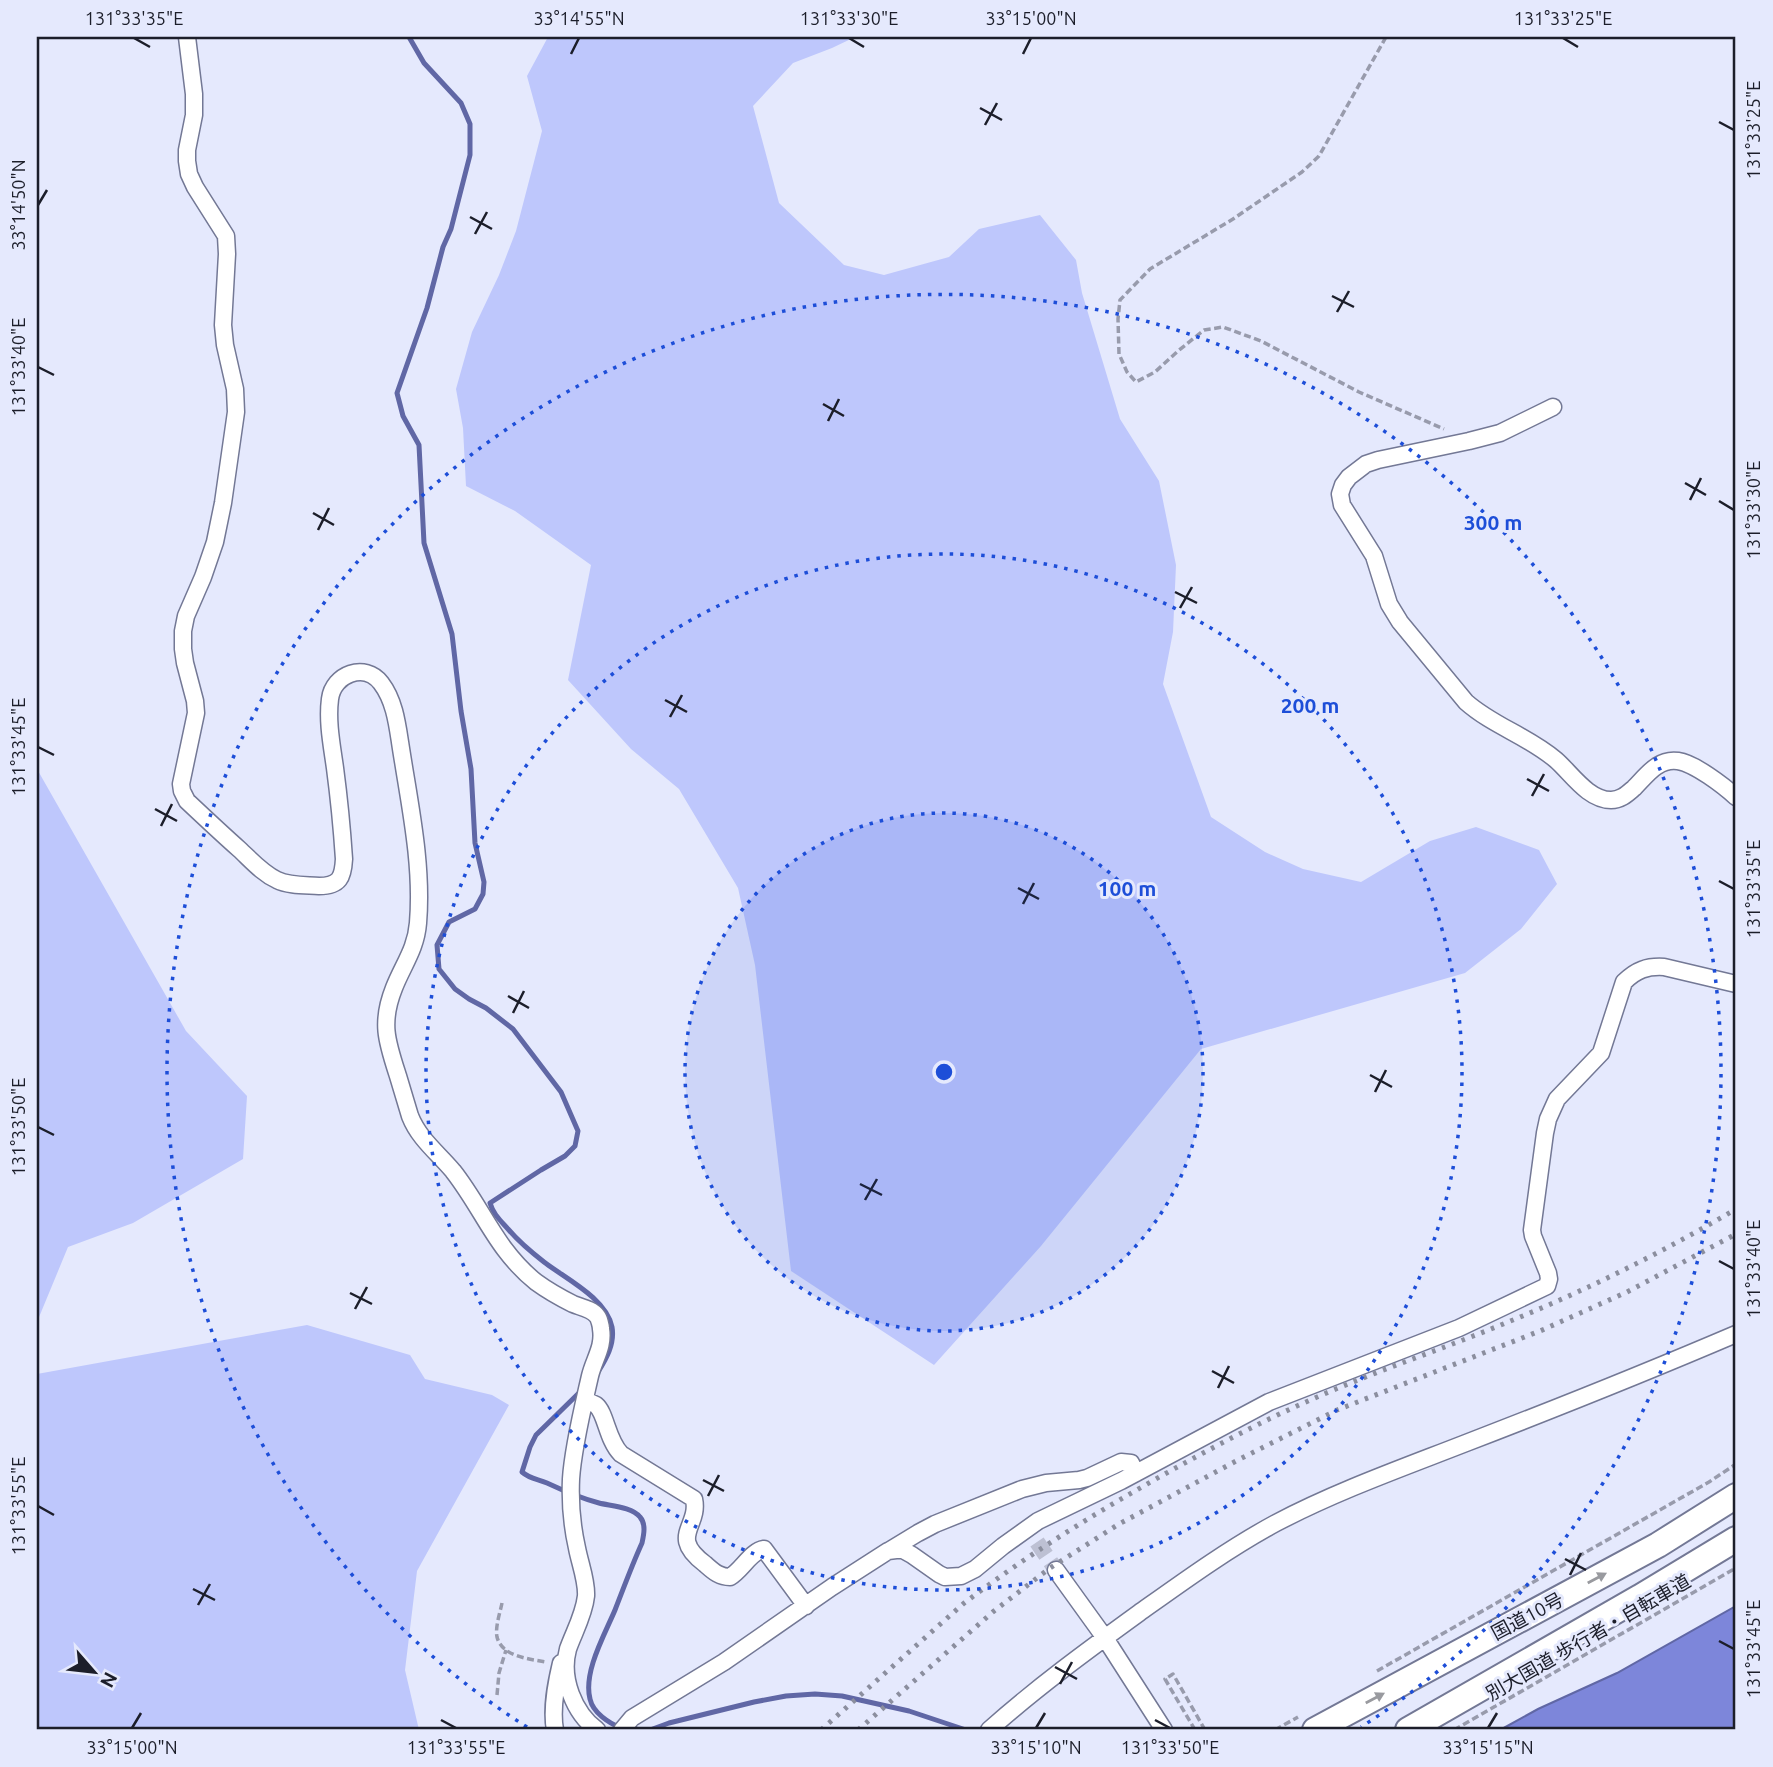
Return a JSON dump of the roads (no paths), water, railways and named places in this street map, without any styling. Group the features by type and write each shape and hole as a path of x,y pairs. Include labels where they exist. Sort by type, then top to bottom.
{"highway":[{"name":"国道10号","path":"1306,1724 1658,1545 1736,1496"},
{"name":"国道10号","path":"1408,1730 1736,1539"}],"street":[{"path":"187,37 194,94 194,115 187,161 195,187 226,236 223,325 235,389 236,412 215,542 186,616 183,631 184,656 196,713 181,784 182,791 196,810 260,869 278,880 321,886 336,883 341,877 344,859 329,725 331,691 341,678 367,672 381,682 389,697 396,716 419,880 415,942 389,1004 387,1045 415,1127 453,1171 499,1243 537,1283 597,1315 602,1333 601,1348 590,1373 573,1461 571,1503 574,1535 586,1598 564,1658 555,1698 555,1730"},
{"path":"1553,407 1500,433 1366,464 1343,485 1340,494 1342,505 1374,556 1389,604 1401,622 1472,707 1489,720 1548,754 1593,794 1604,799 1617,800 1657,766 1674,760 1682,761 1713,779 1736,797"},
{"path":"888,1551 903,1550 945,1577 961,1576 975,1569 1027,1528 1050,1515 1136,1473 1269,1402 1458,1328 1547,1286 1548,1273 1532,1230 1548,1119 1557,1099 1601,1053 1624,982 1641,969 1664,967 1736,984"},
{"path":"989,1730 1105,1638 1197,1571 1263,1530 1369,1481 1612,1386 1736,1334"},
{"path":"585,1400 601,1410 612,1443 621,1454 692,1496 695,1506 687,1541 696,1558 719,1575 730,1577 758,1550 764,1549 806,1606"},
{"path":"624,1727 851,1574 935,1524 1037,1484 1079,1480 1121,1462 1131,1463 1136,1473"},
{"path":"1027,1528 1037,1542"},
{"path":"1056,1570 1105,1638 1164,1730"},
{"path":"564,1658 574,1701 586,1721 597,1730"}],"water":[{"path":"1736,1606 1736,1730 1500,1730 1538,1709 1617,1673"}],"waterway":[{"path":"409,37 424,63 461,103 470,124 470,155 451,229 397,393 403,416 419,445 424,543 452,634 471,769 475,843 484,882 483,894 475,909 449,922 437,945 439,969 455,989 513,1029 561,1092 578,1131 575,1146 565,1156 490,1203 493,1211 521,1243 584,1290 602,1307 612,1327 612,1339 607,1357 598,1372"},
{"path":"582,1390 536,1435 522,1472 579,1497 632,1511 643,1523 642,1543 596,1653 590,1677 590,1699 594,1709 621,1728"},
{"path":"650,1730 754,1702 815,1694 842,1696 909,1711 966,1730"}],"tunnel":[{"path":"1037,1542 1056,1570"}],"railway":[{"path":"821,1730 963,1604 1046,1545 1133,1492 1277,1415 1596,1284 1736,1209"},
{"path":"858,1730 994,1611 1050,1568 1119,1524 1337,1410 1540,1331 1627,1292 1736,1234"}]}
